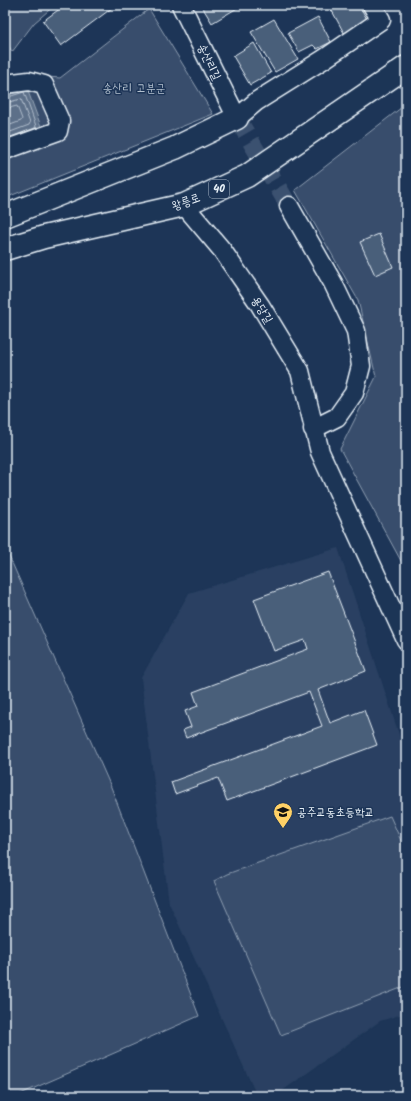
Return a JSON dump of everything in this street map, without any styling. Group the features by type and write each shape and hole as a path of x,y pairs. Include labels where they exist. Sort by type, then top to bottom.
{"main road":[{"name":"왕릉로","path":"5,249 44,237 184,205 248,176 406,67"},
{"path":"5,216 175,148 237,118"}],"street":[{"name":"송산리길","path":"182,5 237,118"},
{"path":"237,118 257,101 324,59 381,20 372,5"},
{"path":"5,84 29,81 44,85 60,121 58,131 5,150"},
{"name":"용당길","path":"184,205 226,256 260,305 300,371 320,452 406,640"},
{"path":"288,206 333,282 356,331 361,366 354,393 337,417 314,429"}],"shaded area":[{"name":"공주교동초등학교","path":"338,548 406,756 406,1013 380,1021 275,1096 257,1096 169,903 141,678 189,593"}],"green space":[{"path":"5,5 55,5 34,23 12,52 5,39"},
{"name":"송산리 고분군","path":"149,9 213,114 5,198 5,64 11,74 60,78"},
{"path":"406,104 406,570 340,449 376,377 358,300 295,190"},
{"path":"5,547 111,787 199,1016 16,1096 5,1096"},
{"path":"390,816 406,852 406,986 281,1035 214,881 227,874"}],"water":[{"path":"26,86 42,129 5,143 5,94"}],"building":[{"path":"65,5 116,5 61,46 43,21"},
{"path":"201,5 238,5 239,7 212,23"},
{"path":"317,5 333,5 320,11"},
{"path":"338,5 359,5 368,21 344,33 331,9"},
{"path":"318,17 331,42 317,49 313,45 299,52 288,33"},
{"path":"274,19 298,59 275,72 251,32"},
{"path":"254,43 271,73 250,85 233,56"},
{"path":"379,234 393,267 375,275 360,242"},
{"path":"328,572 366,671 318,690 330,723 364,710 377,745 227,801 218,778 175,794 171,782 322,726 309,692 186,738 183,730 191,727 185,711 198,706 193,692 308,649 305,640 274,651 254,599"}],"tunnel":[{"path":"237,118 289,206"}],"place":[{"name":"공주교동초등학교","path":"283,829"}]}
